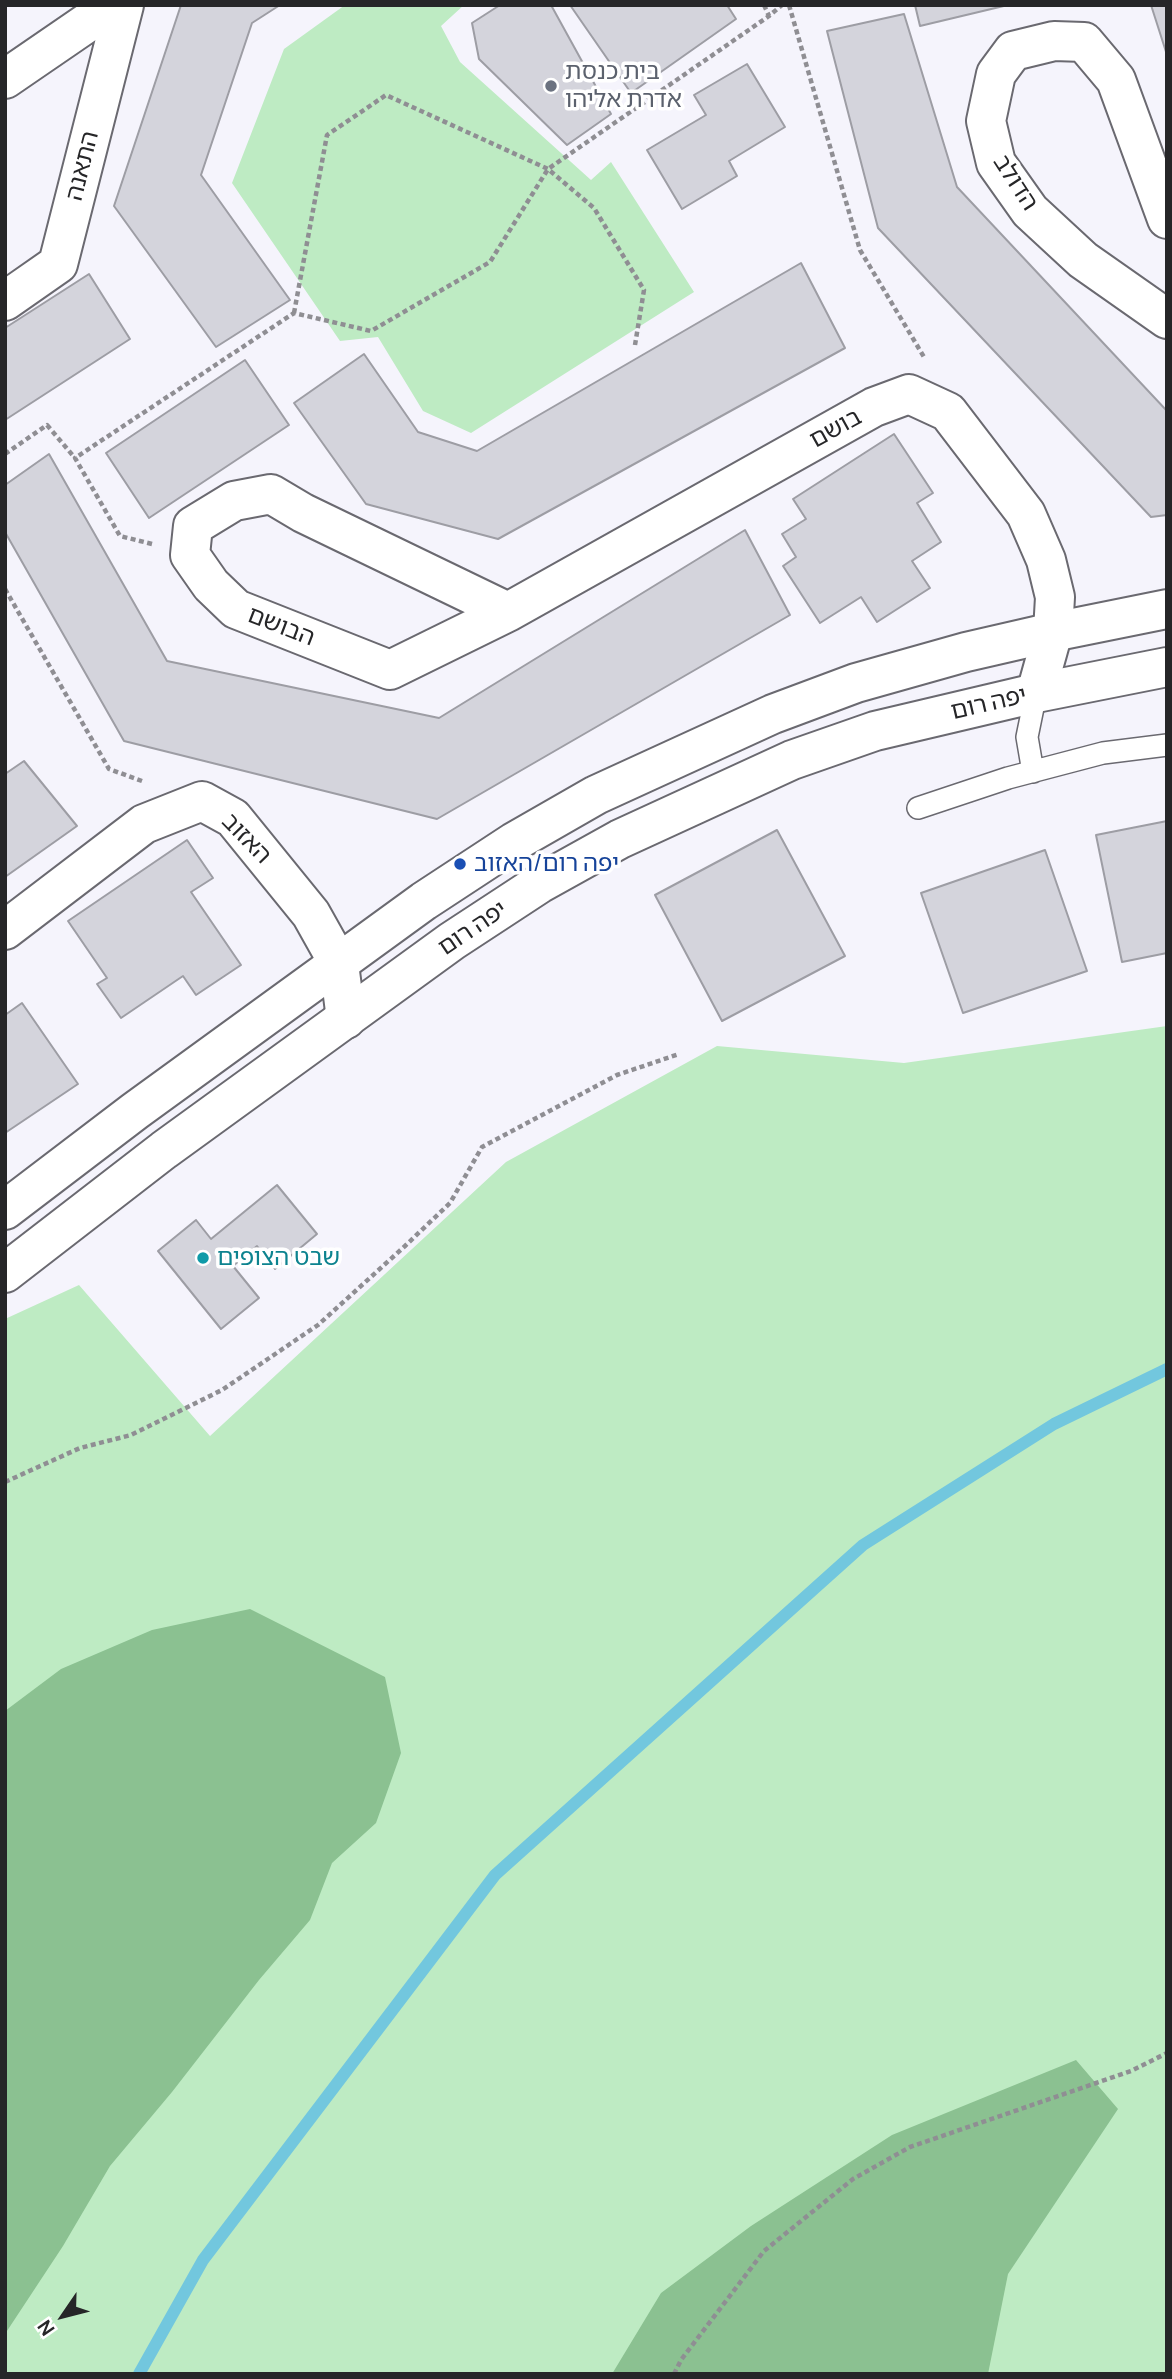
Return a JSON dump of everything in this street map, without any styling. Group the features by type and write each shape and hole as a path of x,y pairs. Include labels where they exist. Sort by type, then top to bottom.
{"street":[{"path":"5,79 113,5"},
{"name":"התאנה","path":"5,301 58,264 124,5"},
{"name":"הדולב","path":"1167,219 1116,80 1084,42 1054,41 1013,51 996,74 986,121 996,163 1030,211 1083,260 1167,319"},
{"name":"בושם","path":"508,612 874,407 909,394 948,412 1026,514 1046,560 1055,597 1053,632"},
{"path":"190,555 193,526 234,501 271,494 303,513 508,612"},
{"name":"הבושם","path":"190,555 211,585 236,609 390,670 508,612"},
{"name":"יפה רום","path":"5,1210 135,1111 424,901 514,842 596,795 773,714 856,683 966,652 1167,609"},
{"path":"1036,693 1053,632"},
{"name":"יפה רום","path":"5,1273 164,1150 452,941 539,884 620,839 792,760 875,731 1036,693 1167,667"},
{"name":"האזוב","path":"5,930 144,824 202,801 233,818 311,914 339,964 346,1019"}],"lane":[{"path":"1033,772 1027,737 1036,693"},
{"path":"918,808 1103,753 1167,745"}],"path":[{"path":"764,5 769,16"},
{"path":"294,313 371,331 490,262 548,169 782,5"},
{"path":"789,5 860,250 931,369"},
{"path":"75,458 294,313 327,135 386,95 548,169 594,208 644,289 635,345"},
{"path":"5,454 47,425 75,458 120,536 190,555"},
{"path":"5,589 109,769 144,781"},
{"path":"5,1482 80,1448 131,1435 222,1390 318,1325 405,1246 450,1203 482,1147 617,1074 679,1054"},
{"path":"674,2374 681,2360 764,2251 853,2179 910,2147 1131,2071 1167,2053"}],"green space":[{"path":"345,5 464,5 441,26 460,62 591,180 611,162 694,292 471,433 423,411 378,337 340,341 232,183 284,49"},
{"path":"1167,1026 1167,2374 5,2374 5,1319 79,1285 210,1436 506,1162 717,1046 904,1063"},
{"path":"250,1609 385,1677 401,1753 376,1823 332,1863 310,1920 110,2166 63,2246 5,2334 5,1711 61,1669 152,1630"},
{"path":"1076,2060 1118,2109 1008,2274 988,2374 612,2374 661,2293 751,2226 892,2135"}],"building":[{"path":"181,5 280,5 252,23 201,175 290,300 216,347 114,206"},
{"name":"בית כנסת אדרת אליהו","path":"500,5 551,5 611,114 567,145 479,59 472,23"},
{"path":"570,5 727,5 736,19 631,93"},
{"path":"915,5 1008,5 920,26"},
{"path":"1151,5 1167,5 1167,55"},
{"path":"904,14 957,187 1167,411 1167,515 1151,517 878,228 827,31"},
{"path":"747,64 785,127 729,161 737,176 682,209 647,150 706,115 694,95"},
{"path":"801,263 845,348 498,539 366,504 294,403 364,354 418,432 477,451"},
{"path":"89,274 130,339 5,420 5,328"},
{"path":"245,360 289,425 149,518 106,453"},
{"path":"894,434 933,493 917,503 941,542 912,561 930,588 877,622 861,597 820,623 783,566 796,557 782,534 806,519 793,499"},
{"path":"49,454 167,661 439,718 745,530 790,615 437,819 124,741 5,532 5,485"},
{"path":"24,761 77,826 5,877 5,774"},
{"path":"1167,821 1167,953 1122,962 1096,835"},
{"path":"777,830 845,956 722,1021 655,895"},
{"path":"187,840 213,878 191,892 241,965 196,995 183,976 121,1018 97,984 107,978 68,921"},
{"path":"1045,850 1087,971 963,1013 921,893"},
{"path":"22,1003 78,1084 5,1133 5,1015"},
{"name":"שבט הצופים","path":"277,1185 317,1234 275,1269 257,1246 233,1266 259,1298 221,1329 158,1251 196,1220 211,1239"}],"waterway":[{"path":"139,2374 203,2260 495,1875 863,1545 1054,1424 1167,1369"}],"place":[{"name":"בית כנסת אדרת אליהו","path":"551,86"},
{"name":"יפה רום/האזוב","path":"460,864"},
{"name":"שבט הצופים","path":"203,1258"}]}
